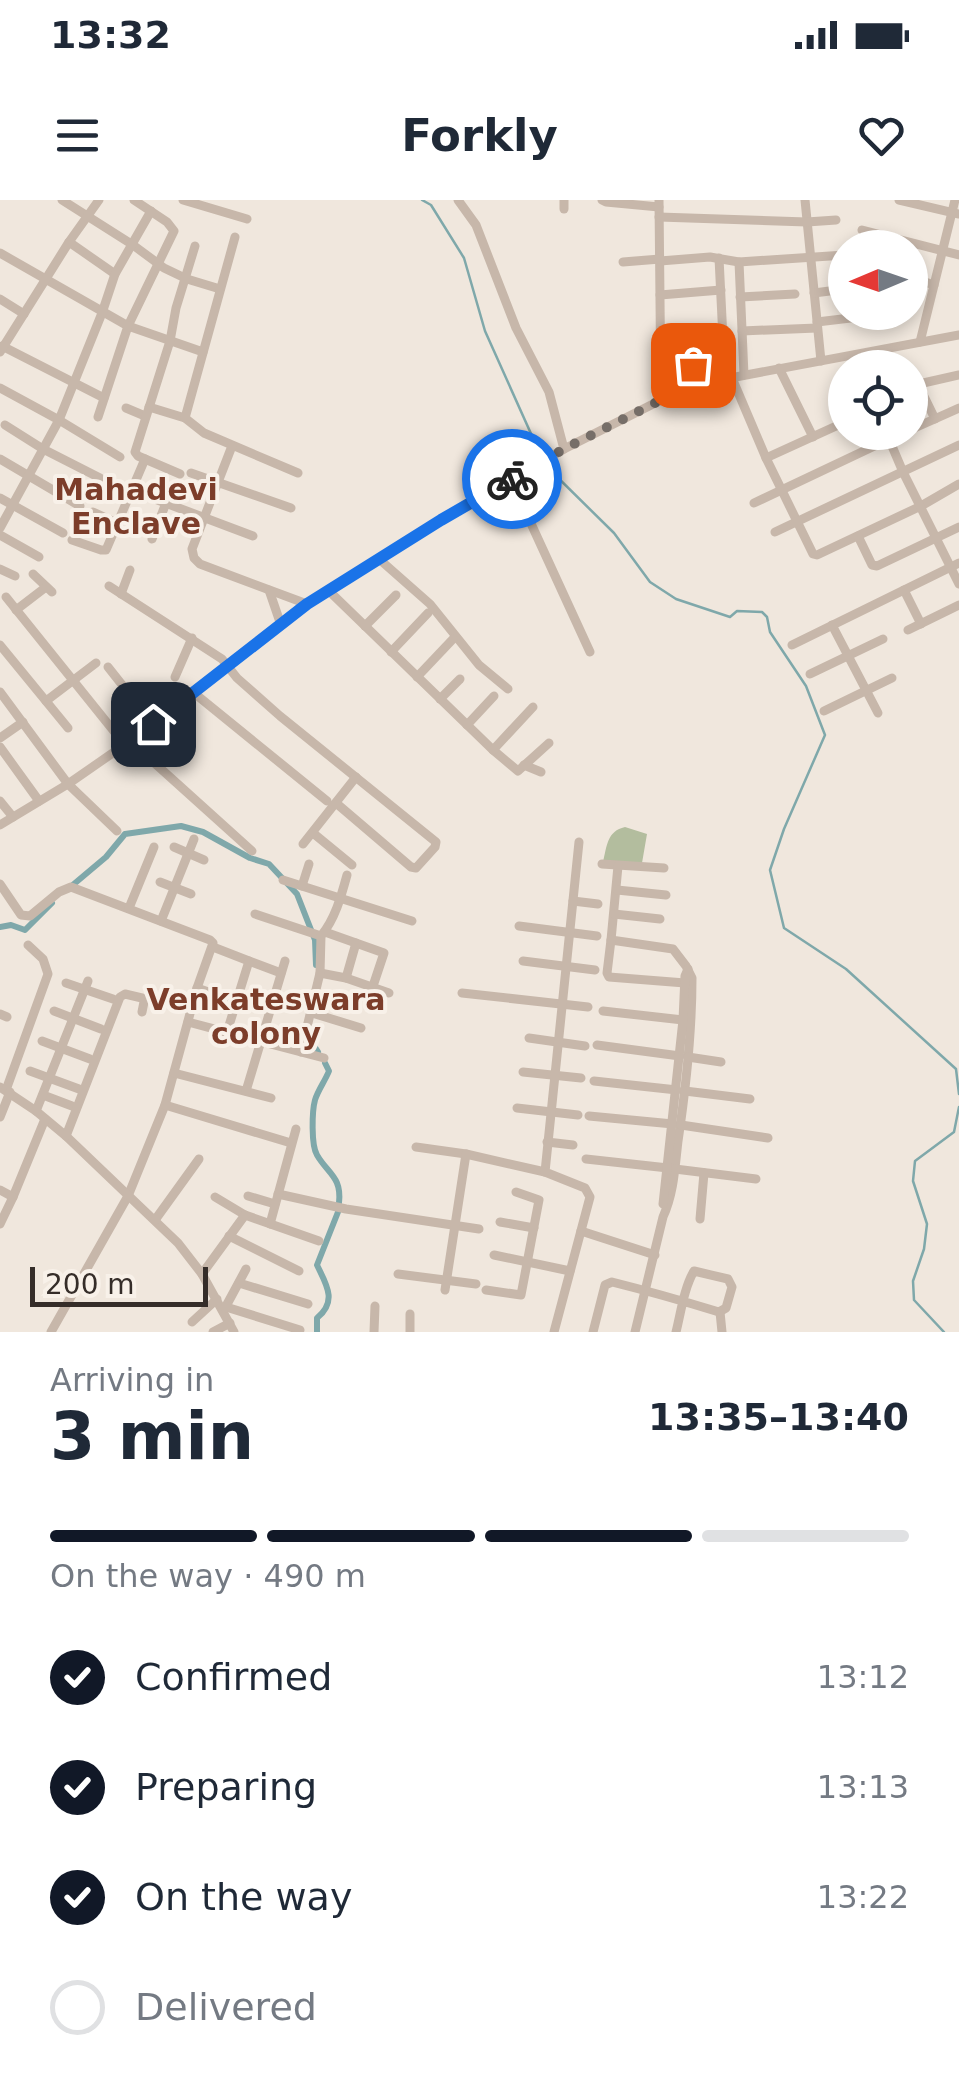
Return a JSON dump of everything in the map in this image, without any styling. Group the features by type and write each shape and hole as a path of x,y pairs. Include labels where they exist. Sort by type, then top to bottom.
{"street":[{"path":"62,200 164,268 187,280 220,289"},
{"path":"99,200 1,348 104,398"},
{"path":"98,417 128,326 174,231 134,200"},
{"path":"183,200 247,219"},
{"path":"458,200 476,225 516,328 549,392 564,449"},
{"path":"602,200 806,222 836,220"},
{"path":"805,200 822,360"},
{"path":"899,200 956,213"},
{"path":"920,342 942,251 956,213 956,200"},
{"path":"659,208 661,400"},
{"path":"39,557 0,532 59,420 115,274 151,211"},
{"path":"186,418 235,237"},
{"path":"69,242 115,274"},
{"path":"195,246 135,452 185,474 291,508"},
{"path":"928,247 959,255"},
{"path":"0,253 128,326 203,352"},
{"path":"623,262 828,257"},
{"path":"719,258 728,378 815,555 959,484"},
{"path":"739,262 744,375"},
{"path":"928,284 934,286"},
{"path":"660,294 720,290"},
{"path":"814,293 828,292"},
{"path":"740,297 795,294"},
{"path":"0,299 24,314"},
{"path":"742,331 828,323"},
{"path":"661,332 722,330"},
{"path":"875,350 959,335"},
{"path":"0,826 127,743 307,604 564,449 661,400 728,378 828,359"},
{"path":"662,367 724,363"},
{"path":"779,368 813,437"},
{"path":"928,382 959,375"},
{"path":"0,388 120,457"},
{"path":"126,408 186,418 204,434 298,473"},
{"path":"928,408 935,419"},
{"path":"928,422 959,408"},
{"path":"5,425 100,478"},
{"path":"766,458 828,430"},
{"path":"774,532 959,445"},
{"path":"232,446 192,554 197,562 307,604"},
{"path":"754,503 861,450"},
{"path":"894,450 936,538 955,566 959,584"},
{"path":"0,459 80,506"},
{"path":"0,498 67,537 104,550 145,459"},
{"path":"511,480 590,652"},
{"path":"115,484 253,536"},
{"path":"152,538 166,504"},
{"path":"94,512 119,524"},
{"path":"858,536 876,566 959,526"},
{"path":"379,558 430,604 479,665 508,688"},
{"path":"792,644 955,566"},
{"path":"0,570 15,576"},
{"path":"121,594 130,570"},
{"path":"16,610 49,590 32,574"},
{"path":"110,586 222,659 280,716 436,842 434,850 416,868 411,867 194,693"},
{"path":"269,590 281,624"},
{"path":"904,590 921,624"},
{"path":"329,591 518,771 549,743"},
{"path":"365,626 396,594"},
{"path":"6,596 127,743 252,851"},
{"path":"908,630 959,605"},
{"path":"391,652 428,613"},
{"path":"832,625 878,713"},
{"path":"176,677 192,638"},
{"path":"417,677 453,638"},
{"path":"810,674 883,640"},
{"path":"0,645 68,728"},
{"path":"46,702 96,663"},
{"path":"108,667 153,724"},
{"path":"824,710 892,678"},
{"path":"440,699 460,679"},
{"path":"0,692 68,784 118,831"},
{"path":"467,725 494,696"},
{"path":"493,750 533,707"},
{"path":"0,738 23,722"},
{"path":"0,747 39,801"},
{"path":"524,765 541,772"},
{"path":"302,844 331,802 356,777"},
{"path":"0,801 13,816"},
{"path":"312,832 352,865"},
{"path":"161,921 194,839"},
{"path":"545,1172 579,842"},
{"path":"174,846 204,860"},
{"path":"130,908 154,847"},
{"path":"302,886 309,864"},
{"path":"602,864 664,868"},
{"path":"618,866 609,977 685,984"},
{"path":"302,1052 320,973 323,934 347,876"},
{"path":"283,880 412,920"},
{"path":"160,882 191,894"},
{"path":"0,884 25,917 70,887 210,940 212,947 165,1105 128,1196 51,1332"},
{"path":"617,890 666,895"},
{"path":"573,901 598,904"},
{"path":"254,914 356,942 384,954 373,986"},
{"path":"614,914 660,919"},
{"path":"519,926 596,936"},
{"path":"611,940 668,948 677,952 688,968 692,978 684,1020 684,1056"},
{"path":"346,978 356,942"},
{"path":"0,1117 5,1090 48,974 44,959 28,945"},
{"path":"212,947 281,974"},
{"path":"227,1032 249,960"},
{"path":"246,1091 285,960"},
{"path":"523,961 595,970"},
{"path":"635,1332 655,1255 671,1168 684,1056 688,968"},
{"path":"320,973 389,994"},
{"path":"66,983 86,985 113,999"},
{"path":"36,1111 86,985"},
{"path":"197,988 237,1002"},
{"path":"462,993 588,1007"},
{"path":"66,1136 120,997 130,994 142,998 142,1012"},
{"path":"54,1011 101,1029"},
{"path":"312,1012 361,1028"},
{"path":"603,1012 684,1020"},
{"path":"188,1022 324,1058"},
{"path":"528,1038 585,1046"},
{"path":"42,1041 90,1060"},
{"path":"597,1046 721,1062"},
{"path":"30,1071 78,1089"},
{"path":"523,1072 581,1078"},
{"path":"174,1073 271,1098"},
{"path":"594,1081 750,1099"},
{"path":"5,1090 66,1136 178,1243 225,1309 232,1328 214,1332"},
{"path":"42,1095 72,1106"},
{"path":"165,1105 291,1143"},
{"path":"517,1108 677,1124 768,1138"},
{"path":"0,1224 45,1119"},
{"path":"270,1224 296,1129"},
{"path":"547,1142 574,1146"},
{"path":"416,1147 545,1172 590,1193 554,1332"},
{"path":"445,1285 466,1154"},
{"path":"155,1220 198,1159"},
{"path":"586,1159 756,1180"},
{"path":"700,1218 704,1173"},
{"path":"0,1190 13,1197"},
{"path":"398,1274 521,1295 539,1200 516,1192"},
{"path":"248,1196 478,1229"},
{"path":"216,1197 245,1215 319,1241"},
{"path":"202,1274 245,1215"},
{"path":"500,1222 534,1228"},
{"path":"582,1231 655,1255"},
{"path":"229,1236 299,1271"},
{"path":"494,1256 570,1272"},
{"path":"225,1309 246,1269"},
{"path":"593,1332 608,1282 646,1290 684,1302 720,1312 726,1308 731,1283 728,1279 699,1271 691,1274 684,1302 676,1332"},
{"path":"239,1283 308,1304"},
{"path":"192,1322 216,1299"},
{"path":"374,1306 374,1332"},
{"path":"225,1309 300,1330"},
{"path":"720,1312 722,1332"},
{"path":"410,1314 410,1332"}],"green space":[{"path":"625,827 647,834 642,863 603,862 611,836"}],"waterway":[{"path":"422,200 431,205 464,258 485,331 541,456"},
{"path":"545,465 614,533 650,582 676,599 730,617 737,611 762,612 767,617 770,632 806,686 825,735 770,870 784,928 846,969 956,1069 959,1094"},
{"path":"68,889 106,857 125,834 181,826 203,832 269,864 297,894 315,940 316,965"},
{"path":"0,927 11,925 25,930 52,903"},
{"path":"308,1030 318,1052"},
{"path":"325,1063 329,1071 315,1100 313,1136 317,1155 336,1181 339,1203"},
{"path":"944,1332 914,1300 913,1281 924,1249 927,1224 913,1181 915,1161 954,1132 959,1107"},
{"path":"317,1332 317,1318 329,1299 317,1265 338,1212"}],"way so far":[{"path":"512,479 661,400 662,367 693,365"}],"district":[{"name":"Mahadevi Enclave","path":"136,506"},
{"name":"Venkateswara colony","path":"266,1016"}],"route":[{"path":"153,724 307,604 512,479"}]}
